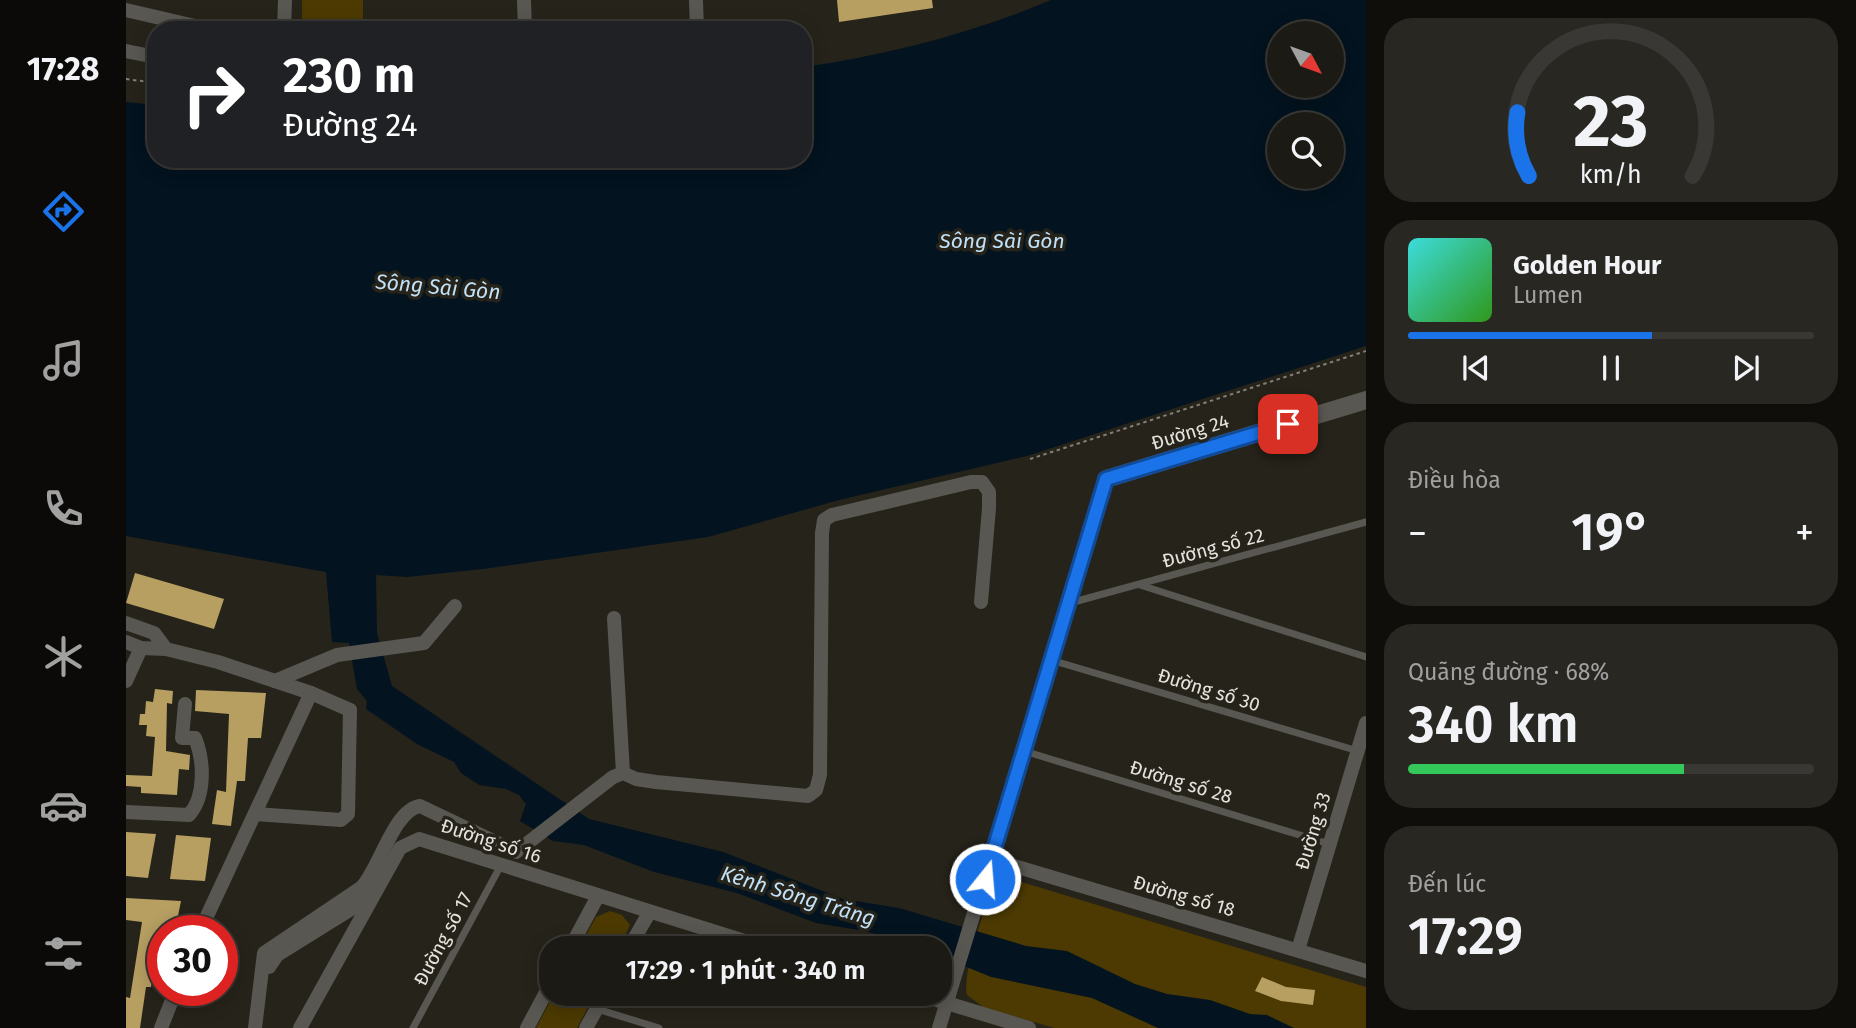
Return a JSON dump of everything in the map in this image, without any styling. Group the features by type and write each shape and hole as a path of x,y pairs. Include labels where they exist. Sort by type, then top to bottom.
{"street":[{"path":"284,21 285,0"},
{"path":"524,0 525,21"},
{"path":"696,0 697,21"},
{"path":"126,10 173,21"},
{"path":"126,51 147,55"},
{"name":"Đường 24","path":"1106,479 1366,400"},
{"path":"952,987 1106,479"},
{"path":"623,773 636,779 656,782 808,796 816,790 820,775 822,533 824,520 832,516 971,482 982,482 989,492 989,508 981,602"},
{"path":"275,681 337,655 424,643 455,606"},
{"path":"614,618 623,773"},
{"path":"126,624 153,633 166,649"},
{"path":"126,642 141,648 166,649 275,681 350,710 348,814 341,820 255,814"},
{"path":"126,681 141,648"},
{"path":"208,915 311,693"},
{"path":"126,812 189,815 198,805 202,755 195,738 182,738 185,704"},
{"name":"Đường 33","path":"1298,950 1366,723"},
{"path":"255,1028 264,953 362,887 374,874 397,824 412,808 420,806 516,852 623,773"},
{"name":"Đường số 16","path":"300,1028 400,848 408,842 429,841 728,936"},
{"name":"Đường số 18","path":"991,859 1366,971"},
{"path":"263,1028 272,959 373,895"},
{"path":"576,936 598,896"},
{"path":"636,936 649,912"},
{"path":"527,1028 539,1005"},
{"path":"952,1005 1029,1028"},
{"path":"161,1028 170,1006"},
{"path":"586,1028 599,1006"},
{"path":"939,1028 946,1006"}],"lane":[{"name":"Đường số 22","path":"1068,604 1366,522"},
{"path":"1139,585 1366,657"},
{"name":"Đường số 30","path":"1051,660 1357,751"},
{"name":"Đường số 28","path":"1024,751 1329,844"},
{"name":"Đường số 17","path":"413,1028 501,864"},
{"path":"597,1009 659,1028"}],"path":[{"path":"126,79 147,82"},
{"path":"1030,460 1366,351"}],"shaded area":[{"path":"302,0 363,0 363,21 302,21"},
{"path":"1012,879 1366,987 1366,1028 1054,1028 983,1007 967,995 967,973 992,893 999,884"},
{"path":"610,911 622,915 630,925 625,936 586,936 596,917"},
{"path":"548,1006 589,1006 577,1028 536,1028"}],"water":[{"name":"Sông Sài Gòn","path":"1051,0 1366,0 1366,346 1027,456 839,500 708,537 483,569 407,577 376,575 377,633 392,686 589,819 723,852 843,899 899,908 1026,946 1067,951 1135,984 1167,994 1210,1000 1250,1014 1267,1015 1294,1028 1158,1028 1092,998 991,977 952,961 952,936 882,936 816,923 737,893 654,872 584,845 553,841 520,821 526,804 519,795 506,789 479,785 461,773 454,762 417,744 366,709 367,701 357,689 349,643 332,642 326,572 126,536 126,102 147,104 147,168 812,168 812,65 866,56 960,33"}],"building":[{"path":"837,0 932,0 933,8 839,22"},
{"path":"135,573 224,599 214,629 126,603"},
{"path":"155,689 173,691 172,704 167,703 166,751 190,755 189,770 179,769 177,795 141,793 141,787 126,786 126,775 152,776 155,737 146,736 147,725 139,725 140,714 145,714 146,701 153,702"},
{"path":"196,690 266,693 261,738 248,738 245,781 237,781 231,826 212,824 217,790 226,792 229,714 195,711"},
{"path":"126,832 156,834 148,878 126,876"},
{"path":"176,835 211,838 205,881 170,879"},
{"path":"126,898 181,901 178,915 147,915 147,987 140,1028 126,1028 126,997 130,998 142,922 126,920"},
{"path":"1262,977 1286,987 1315,990 1313,1005 1281,1001 1255,991"}],"route":[{"path":"985,879 1106,479 1288,424"}],"water label":[{"name":"Kênh Sông Trăng","path":"798,896"}]}
